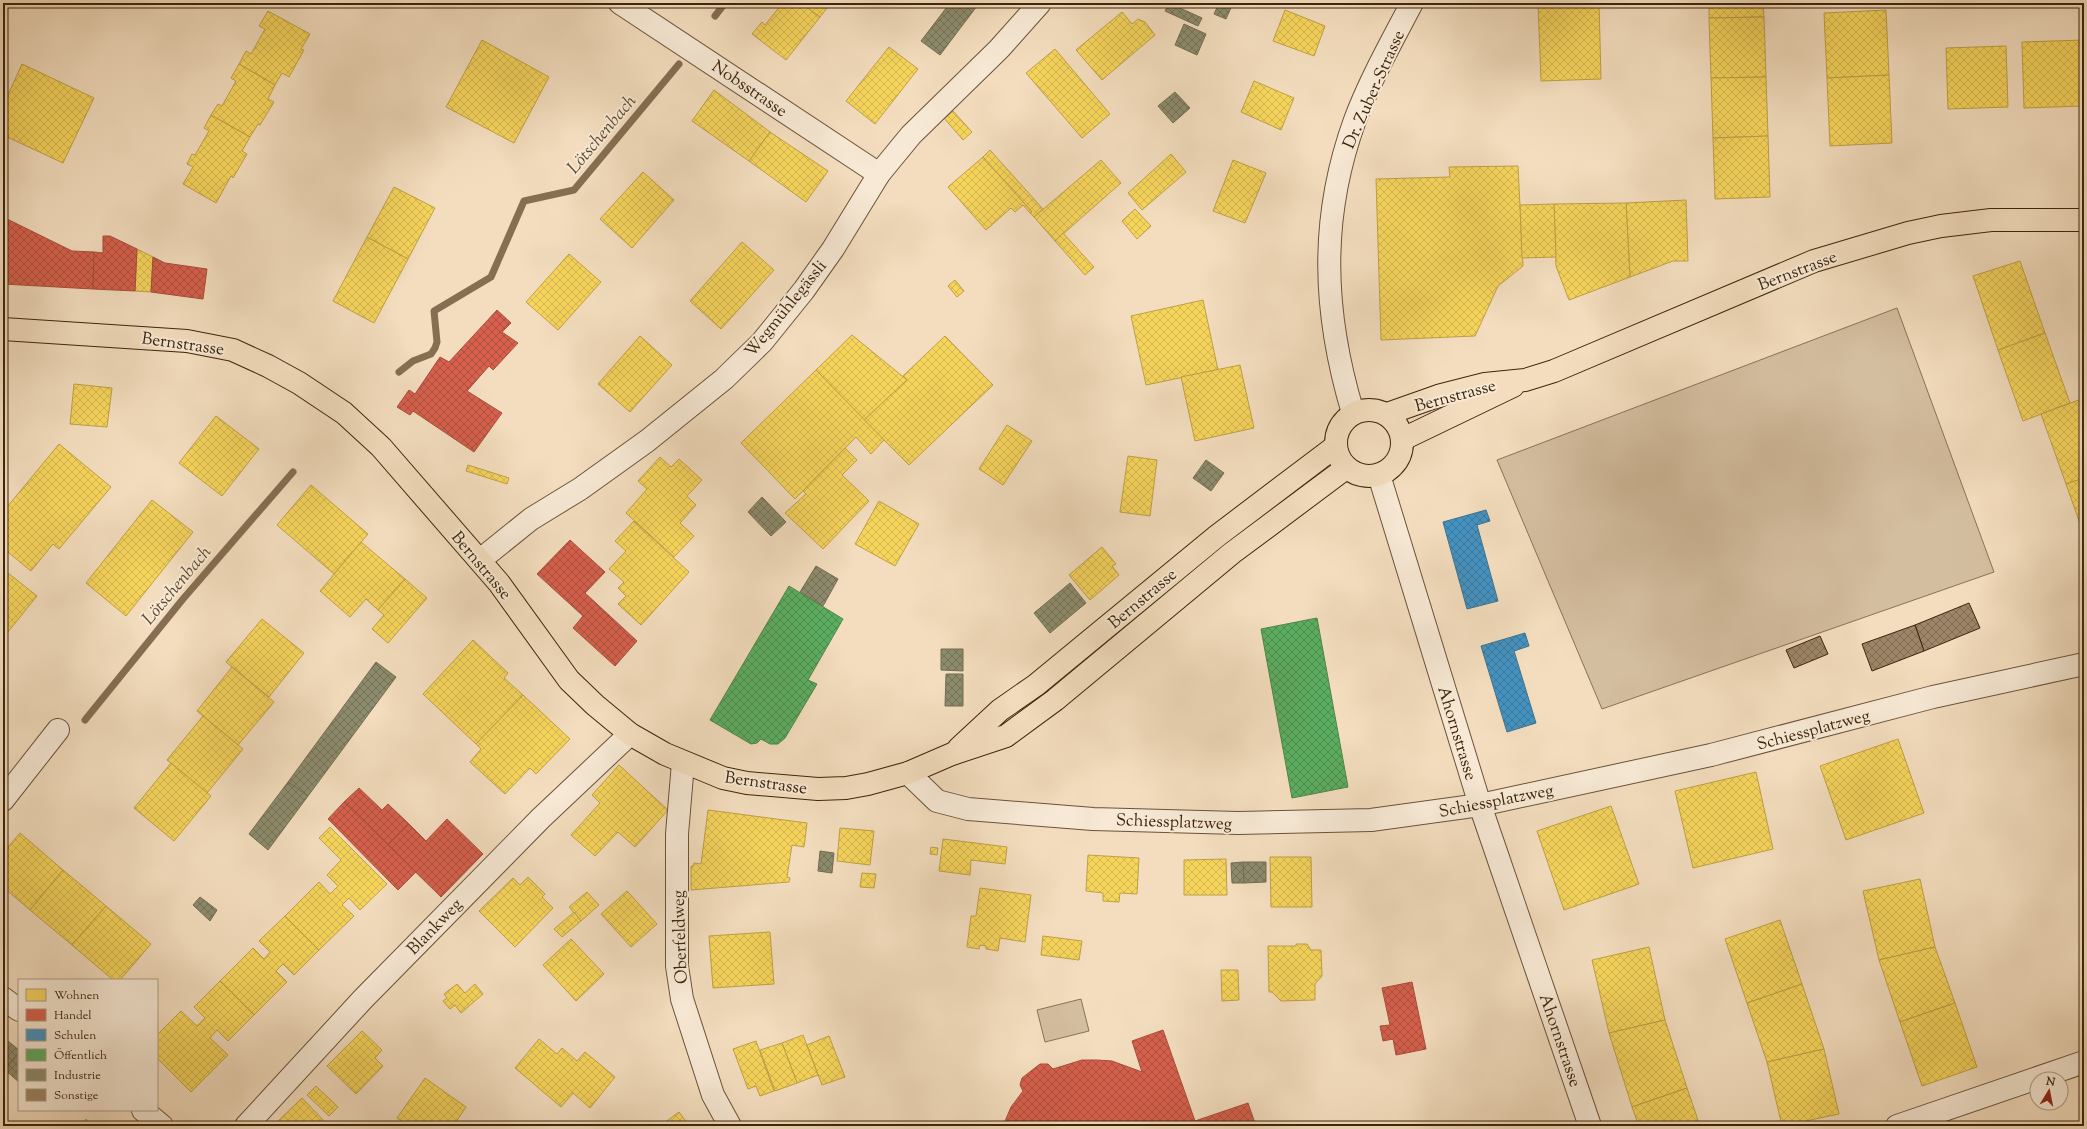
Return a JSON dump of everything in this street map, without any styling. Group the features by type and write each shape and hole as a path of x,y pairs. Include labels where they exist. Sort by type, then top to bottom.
{"main road":[{"name":"Bernstrasse","path":"1403,439 1525,380 1554,371 1814,261 1908,233 1942,226 1991,220 2084,220"},
{"name":"Bernstrasse","path":"3,329 187,341 233,350 268,366 327,401 358,425 381,447 480,560 499,583 570,680 595,705 630,734 683,763 723,778 747,783 818,789 846,788 868,784 908,773 952,754 1006,736 1055,700 1232,553 1346,468"},
{"name":"Bernstrasse","path":"1387,414 1438,396 1485,384 1525,380"},
{"path":"1374,410 1387,414 1397,425 1403,439 1402,450 1394,465 1379,475 1368,476 1356,473 1346,468 1338,456 1336,446 1336,436 1340,426 1353,413 1374,410"},
{"name":"Bernstrasse","path":"952,754 1000,710 1036,685 1217,536 1336,446"}],"street":[{"name":"Nobsstrasse","path":"620,3 879,174"},
{"name":"Wegmühlegässli","path":"480,560 531,519 580,489 647,441 724,379 762,342 804,290 833,249 879,174 911,135 1000,49 1040,3"},
{"name":"Dr. Zuber-Strasse","path":"1353,413 1342,376 1332,315 1329,247 1331,214 1340,169 1356,118 1412,3"},
{"name":"Ahornstrasse","path":"1379,475 1480,804 1590,1126"},
{"name":"Schiessplatzweg","path":"908,773 937,801 968,809 1093,818 1243,823 1371,820 1480,804 1711,755 1933,698 2084,664"},
{"path":"3,800 58,730"},
{"name":"Blankweg","path":"246,1126 369,993 541,818 630,734"},
{"name":"Oberfeldweg","path":"683,763 677,834 677,966 682,999 713,1095 730,1126"},
{"path":"3,998 18,1009"},
{"path":"1897,1126 2084,1062"},
{"path":"143,1111 162,1126"}],"shaded area":[{"path":"1897,308 1994,572 1602,709 1497,460"},
{"path":"1081,999 1089,1031 1045,1042 1037,1010"}],"building: Wohnen":[{"path":"778,3 801,3 820,17 786,60 752,34 762,22 765,25 781,5"},
{"path":"801,3 831,3 820,17"},
{"path":"1538,3 1599,3 1601,79 1541,81"},
{"path":"1709,3 1763,3 1764,17 1709,18"},
{"path":"1285,10 1325,26 1314,56 1273,41"},
{"path":"1886,10 1889,75 1827,78 1824,13"},
{"path":"268,11 310,34 301,49 304,50 289,77 282,73 275,85 239,64 246,51 251,54 265,29 259,26"},
{"path":"1122,12 1132,24 1138,19 1145,22 1155,35 1102,80 1076,50"},
{"path":"1764,17 1766,77 1711,78 1709,18"},
{"path":"482,40 549,77 514,143 446,107"},
{"path":"2084,40 2084,106 2024,108 2022,42"},
{"path":"2006,46 2008,107 1948,109 1946,48"},
{"path":"889,47 918,69 875,124 846,101"},
{"path":"1055,49 1110,114 1082,138 1026,73"},
{"path":"22,64 94,98 63,163 3,135 3,106"},
{"path":"239,64 275,85 268,99 274,102 260,125 258,124 250,137 211,115 218,104 222,106 236,81 231,78"},
{"path":"1889,75 1892,143 1830,146 1827,78"},
{"path":"1766,77 1768,136 1713,138 1711,78"},
{"path":"1254,81 1294,98 1281,130 1241,112"},
{"path":"714,90 770,132 749,161 692,121"},
{"path":"953,111 972,132 963,140 944,118"},
{"path":"211,115 250,137 242,151 247,154 233,178 231,176 216,203 183,184 193,167 187,164 192,154 195,155 209,131 204,128"},
{"path":"770,132 828,171 806,202 749,161"},
{"path":"1768,136 1770,197 1715,199 1713,138"},
{"path":"990,150 1043,209 1034,217 1030,213 1032,212 983,157"},
{"path":"1171,154 1186,172 1142,210 1128,193"},
{"path":"983,157 1032,212 1030,213 1023,205 1015,212 1011,208 986,230 948,187"},
{"path":"1101,160 1121,183 1055,241 1034,217"},
{"path":"1233,160 1266,173 1245,223 1213,211"},
{"path":"1518,166 1523,266 1498,286 1475,336 1381,340 1376,179 1450,177 1449,167"},
{"path":"643,172 674,200 632,248 600,219"},
{"path":"394,187 435,208 408,259 367,237"},
{"path":"1686,200 1688,261 1673,261 1630,277 1626,203"},
{"path":"1626,203 1630,277 1569,300 1556,266 1554,204"},
{"path":"1554,204 1556,257 1522,258 1520,205"},
{"path":"1135,209 1151,226 1137,239 1122,221"},
{"path":"1063,233 1094,267 1085,275 1055,241"},
{"path":"367,237 408,259 374,323 333,301"},
{"path":"742,242 774,270 721,329 690,301"},
{"path":"137,249 153,257 151,292 135,291"},
{"path":"569,254 601,282 558,330 526,302"},
{"path":"2020,261 2045,333 1998,350 1973,276"},
{"path":"955,280 964,291 957,297 948,286"},
{"path":"1203,300 1218,370 1146,385 1131,316"},
{"path":"2045,333 2070,403 2023,421 1998,350"},
{"path":"852,335 907,380 864,420 816,370"},
{"path":"640,336 672,365 630,412 598,384"},
{"path":"945,336 993,385 909,465 864,420 907,380 903,376"},
{"path":"1240,365 1254,428 1195,441 1181,377"},
{"path":"816,370 884,440 871,454 856,437 795,499 741,443"},
{"path":"74,384 112,388 107,427 70,424"},
{"path":"2084,398 2084,478 2066,484 2041,414"},
{"path":"216,416 259,449 222,496 179,463"},
{"path":"1007,425 1032,441 1003,485 979,469"},
{"path":"59,444 111,487 59,549 53,544 31,571 3,548 3,512"},
{"path":"845,448 857,460 842,475 869,501 823,549 785,513 806,494 803,491"},
{"path":"1128,456 1157,460 1150,516 1120,512"},
{"path":"660,457 671,467 679,459 702,480 687,496 696,505 680,523 694,536 674,557 626,513 647,489 638,481"},
{"path":"468,465 509,478 507,484 466,471"},
{"path":"2084,478 2084,535 2066,484"},
{"path":"311,485 368,534 334,574 277,525"},
{"path":"152,500 193,532 126,616 86,583"},
{"path":"879,501 919,524 895,566 855,544"},
{"path":"634,521 689,572 641,625 618,604 626,596 618,588 624,582 609,569 626,551 615,541"},
{"path":"361,542 405,579 378,610 366,599 350,617 320,591"},
{"path":"1102,547 1116,564 1112,566 1119,575 1090,600 1069,575"},
{"path":"3,569 37,596 3,638"},
{"path":"405,579 427,598 388,643 372,629 384,615 378,610"},
{"path":"262,619 304,653 269,697 226,662"},
{"path":"473,640 508,673 504,678 523,695 476,744 423,694"},
{"path":"232,667 274,702 238,745 197,711"},
{"path":"523,695 570,739 536,774 530,768 505,794 470,762 481,749 476,744"},
{"path":"203,716 243,749 207,793 167,760"},
{"path":"1898,739 1924,813 1846,840 1820,766"},
{"path":"171,763 211,796 174,841 134,808"},
{"path":"619,765 668,810 635,847 618,832 595,856 571,835 600,803 592,795"},
{"path":"1756,772 1773,849 1693,868 1675,791"},
{"path":"1611,806 1639,884 1564,910 1537,831"},
{"path":"708,810 807,823 804,847 792,845 787,877 790,878 789,882 691,890 691,866 693,866 694,863 701,864"},
{"path":"330,827 387,884 360,910 349,898 342,905 354,916 319,950 285,916 319,882 330,894 338,886 327,875 341,860 319,838"},
{"path":"840,828 874,831 870,865 837,861"},
{"path":"20,833 63,870 30,910 3,887 3,853"},
{"path":"943,839 1007,847 1005,864 971,860 970,875 939,871"},
{"path":"931,847 938,848 937,855 930,854"},
{"path":"1088,855 1139,858 1137,894 1120,893 1119,902 1103,901 1103,893 1086,891"},
{"path":"1270,857 1311,857 1312,907 1271,907"},
{"path":"1226,859 1227,895 1184,895 1184,860"},
{"path":"63,870 106,906 72,945 30,910"},
{"path":"862,873 876,874 874,888 860,887"},
{"path":"528,877 545,894 542,897 553,908 515,947 479,911 513,878 520,885"},
{"path":"1920,879 1935,947 1879,960 1863,891"},
{"path":"980,888 1031,895 1025,942 1000,938 998,951 986,949 986,946 980,945 979,949 967,947 971,916 976,916"},
{"path":"627,891 657,924 631,947 601,914"},
{"path":"587,892 599,905 581,921 569,907"},
{"path":"106,906 151,944 121,979 112,979 72,945"},
{"path":"574,912 581,921 562,937 554,929"},
{"path":"285,916 319,950 294,975 283,964 276,971 287,982 254,1015 220,981 253,948 264,959 270,952 259,941"},
{"path":"1780,920 1802,984 1747,1003 1725,939"},
{"path":"770,932 774,984 713,988 709,936"},
{"path":"1043,936 1082,941 1079,960 1041,955"},
{"path":"571,939 604,974 576,1001 543,965"},
{"path":"1296,944 1307,944 1311,950 1321,950 1322,976 1315,984 1315,1000 1281,1001 1272,992 1269,992 1268,946 1296,946"},
{"path":"1649,947 1665,1020 1609,1033 1592,960"},
{"path":"1935,947 1955,1003 1900,1022 1879,960"},
{"path":"1221,970 1238,970 1239,1000 1222,1001"},
{"path":"220,981 254,1015 228,1041 217,1030 210,1038 228,1055 191,1092 158,1059 158,1034 181,1011 197,1026 205,1018 194,1007"},
{"path":"457,984 465,993 475,984 483,994 461,1013 455,1005 450,1009 443,1001 447,998 444,994"},
{"path":"1802,984 1824,1049 1767,1062 1747,1003"},
{"path":"1955,1003 1977,1067 1922,1086 1900,1022"},
{"path":"1665,1020 1687,1088 1632,1107 1609,1033"},
{"path":"362,1031 382,1050 375,1058 383,1066 356,1094 327,1066"},
{"path":"803,1035 818,1075 797,1083 782,1043"},
{"path":"829,1036 845,1077 822,1085 807,1045"},
{"path":"539,1039 557,1054 562,1048 577,1061 585,1052 615,1077 590,1108 573,1093 561,1107 515,1068"},
{"path":"756,1041 774,1091 760,1096 756,1086 748,1089 733,1049"},
{"path":"782,1043 797,1083 775,1091 760,1050"},
{"path":"1824,1049 1839,1114 1782,1126 1767,1062"},
{"path":"425,1078 466,1107 453,1126 409,1126 397,1118"},
{"path":"316,1086 338,1107 329,1116 307,1095"},
{"path":"1687,1088 1700,1126 1639,1126 1632,1107"},
{"path":"302,1098 329,1126 273,1126"},
{"path":"679,1112 687,1123 683,1126 660,1126"},
{"path":"86,1119 94,1126 79,1126"},
{"path":"2084,1121 2084,1126 2070,1126"}],"building: Handel":[{"path":"3,217 72,251 94,252 93,289 3,284"},
{"path":"103,236 110,236 137,249 135,291 93,289 94,252 103,253"},
{"path":"153,257 165,263 207,269 203,299 151,292"},
{"path":"497,310 511,323 502,332 518,343 493,370 489,366 467,391 502,413 474,452 413,411 410,415 397,407 409,390 415,394 440,357 449,362"},
{"path":"3,358 6,358 4,388 3,388"},
{"path":"570,540 605,572 585,593 637,641 615,666 573,628 583,616 537,574"},
{"path":"359,788 382,810 388,804 409,824 388,845 344,802"},
{"path":"344,802 416,872 398,890 328,819"},
{"path":"447,819 483,854 441,897 388,845 409,824 426,841"},
{"path":"1412,982 1426,1049 1396,1055 1393,1039 1383,1041 1380,1026 1390,1025 1382,988"},
{"path":"1163,1030 1195,1121 1248,1103 1256,1126 1003,1126 1011,1107 1023,1091 1020,1085 1022,1078 1040,1064 1048,1064 1053,1069 1082,1060 1112,1061 1142,1072 1132,1041"}],"building: Schulen":[{"path":"1486,510 1490,521 1477,525 1498,601 1467,609 1443,522"},
{"path":"1525,633 1529,646 1514,651 1536,723 1507,732 1481,646"}],"building: Öffentlich":[{"path":"789,586 843,619 808,680 817,684 785,738 778,744 770,744 761,739 757,743 751,744 710,720"},
{"path":"1317,618 1348,787 1292,798 1261,629"}],"building: Industrie":[{"path":"950,3 974,3 977,6 940,55 921,41"},
{"path":"1169,3 1202,18 1198,26 1165,11"},
{"path":"1206,3 1219,3 1217,8"},
{"path":"1219,3 1233,3 1226,19 1214,14"},
{"path":"1184,24 1206,34 1197,55 1175,45"},
{"path":"1175,92 1190,108 1173,123 1158,106"},
{"path":"1206,460 1224,473 1211,491 1193,478"},
{"path":"762,497 786,522 771,536 748,512"},
{"path":"816,566 838,579 823,606 800,592"},
{"path":"1070,583 1086,603 1050,633 1034,613"},
{"path":"941,649 963,649 963,671 941,670"},
{"path":"376,662 396,677 308,796 288,782"},
{"path":"946,674 963,674 963,706 945,706"},
{"path":"288,782 308,796 268,850 249,834"},
{"path":"820,851 834,853 832,873 818,871"},
{"path":"1243,862 1266,862 1266,882 1244,883"},
{"path":"1243,862 1244,883 1232,883 1231,863"},
{"path":"200,897 217,910 210,921 193,905"},
{"path":"3,1037 18,1049 18,1054 5,1070 3,1068"},
{"path":"18,1054 18,1081 5,1070"}],"building: Sonstige":[{"path":"1969,603 1980,628 1924,651 1915,625"},
{"path":"1915,625 1924,651 1872,671 1862,644"},
{"path":"1820,636 1828,654 1794,668 1786,650"}],"waterway":[{"name":"Lötschenbach","path":"715,16 725,3"},
{"name":"Lötschenbach","path":"399,372 413,361 431,354 435,348 437,342 434,311 491,277 524,201 574,190 679,64"},
{"name":"Lötschenbach","path":"85,720 183,599 293,472"}]}
